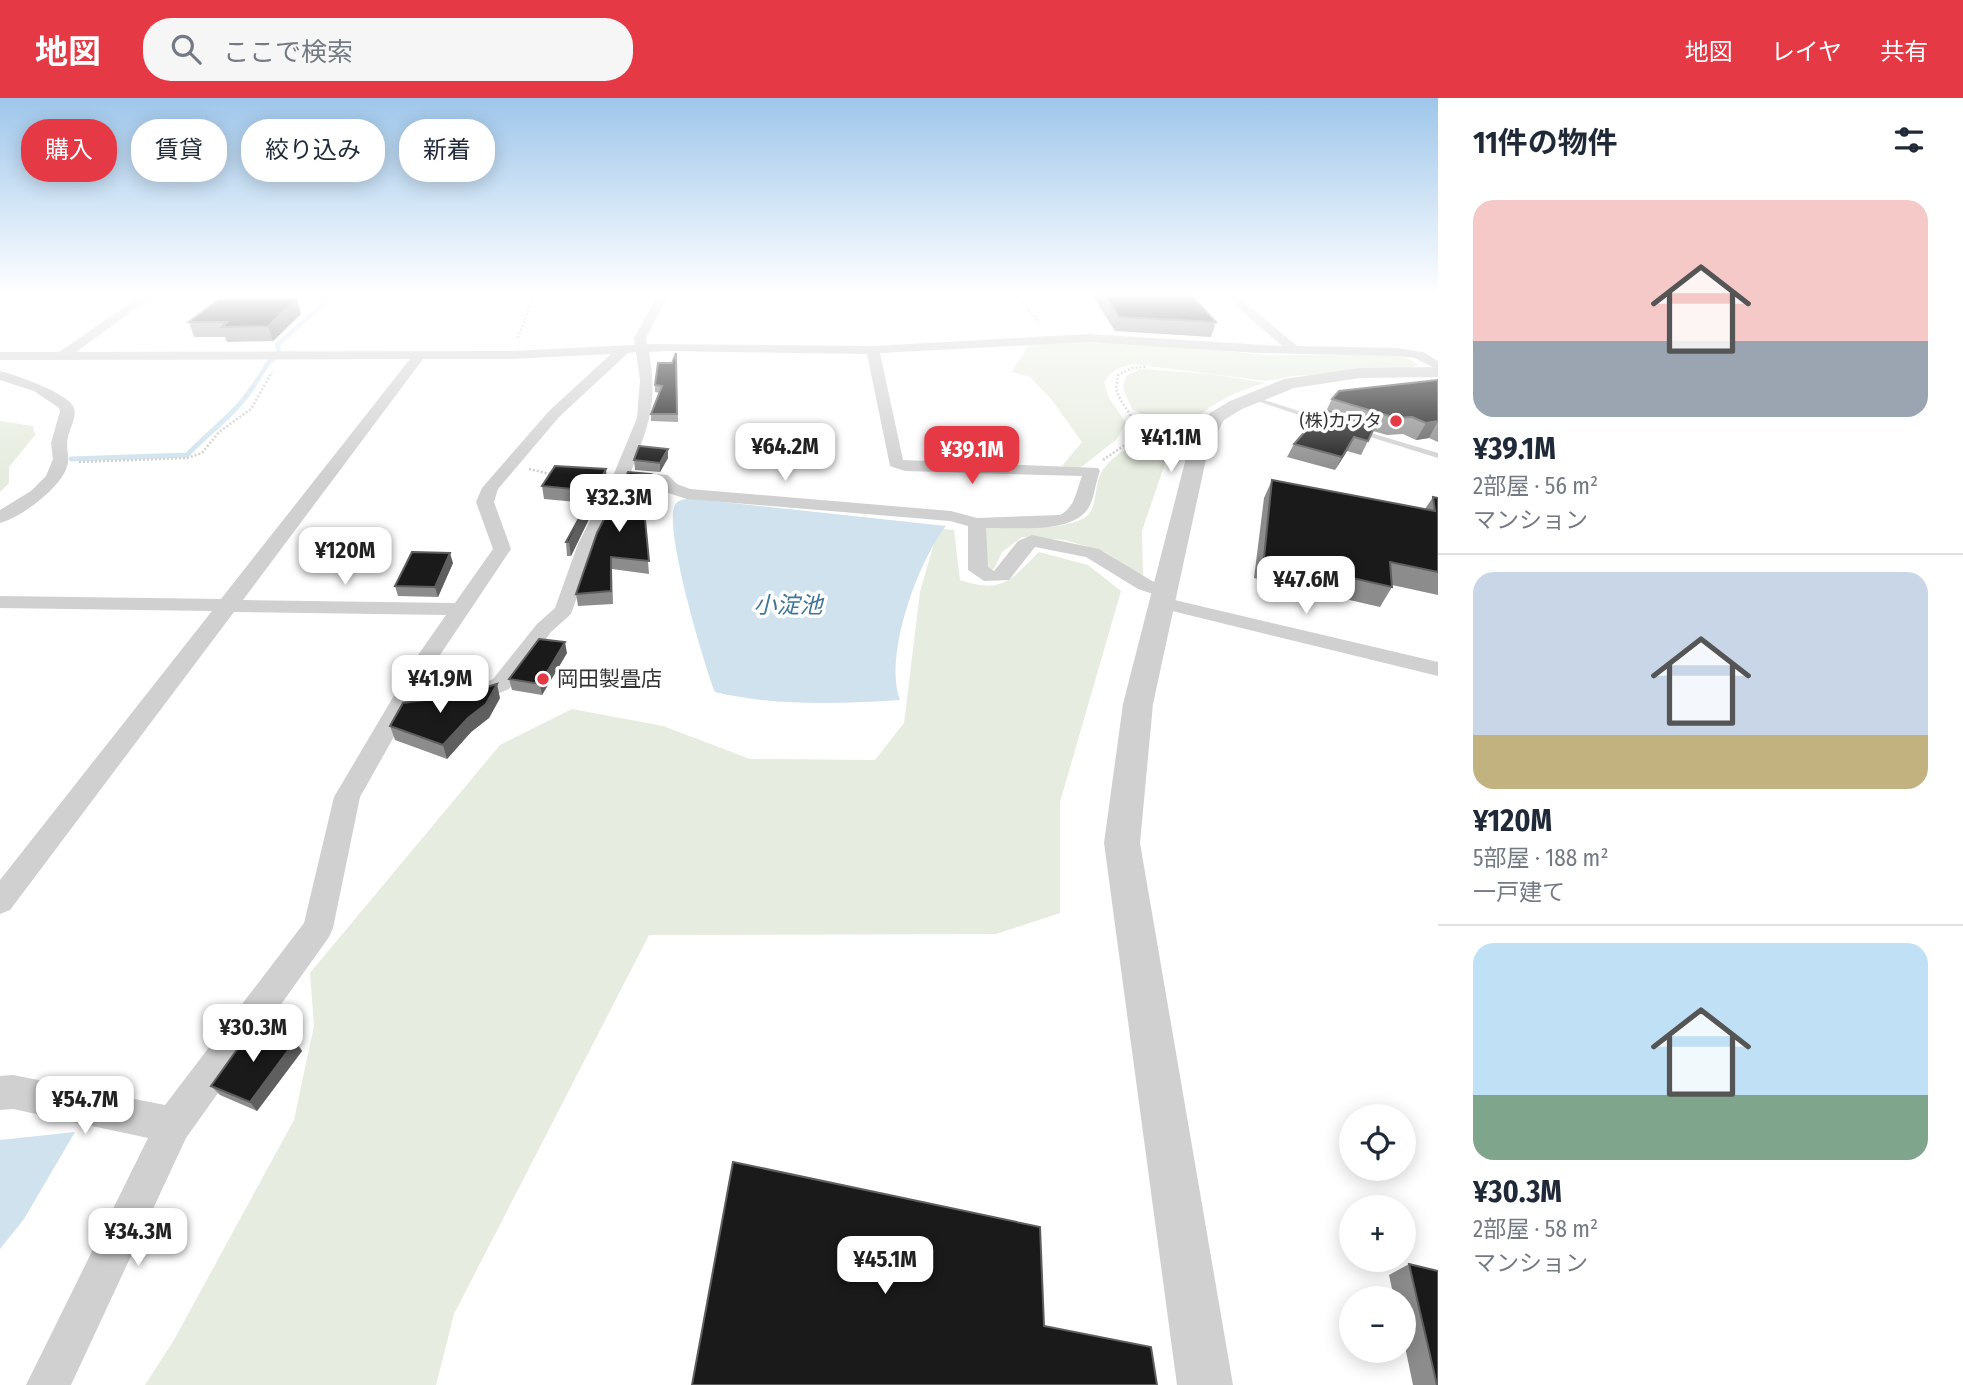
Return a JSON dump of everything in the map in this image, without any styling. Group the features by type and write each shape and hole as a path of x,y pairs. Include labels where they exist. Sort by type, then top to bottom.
{"street":[{"path":"0,356 59,355"},
{"path":"356,355 505,355"},
{"path":"48,1385 173,1125 318,928 347,797 409,707 461,609 502,549 485,502 490,488 576,390 623,355"},
{"path":"449,701 485,693 501,684 544,628 564,610 587,544 621,475 644,418 647,380 636,355"},
{"path":"621,475 662,479 671,488 687,494 951,516 976,523 1064,520 1076,515 1083,504 1092,471 905,466 896,463 874,355"},
{"path":"1418,355 1438,366"},
{"path":"0,902 419,356"},
{"path":"1205,1385 1122,843 1138,704 1198,450 1217,417 1236,405 1290,383 1360,373 1438,372"},
{"path":"0,375 14,382 39,388 66,406 68,415 59,442 60,463 50,482 34,497 0,518"},
{"path":"976,523 978,570 982,575 1002,576 1025,545 1032,541 1092,553 1164,598 1438,669"},
{"path":"0,602 461,609"},
{"path":"0,1093 13,1091 173,1125"}],"lane":[{"path":"1252,398 1438,456"}],"path":[{"path":"60,463 187,458 202,453 219,432 251,409 283,355"},
{"path":"1092,471 1114,451 1142,433 1116,389 1118,375 1124,371 1147,367"},
{"path":"510,464 562,477"}],"shaded area":[{"path":"1023,355 1395,355 1418,365 1402,370 1294,376 1266,381 1133,364 1113,372 1104,382 1109,398 1126,423 1117,439 1076,471 1062,466 1082,442 1051,399 1030,377 1011,372"},
{"path":"1141,369 1209,374 1266,383 1242,390 1220,401 1200,415 1182,433 1132,409 1123,388 1126,376"},
{"path":"0,421 33,426 35,435 9,467 9,483 0,492"},
{"path":"1160,436 1174,437 1142,531 1143,577 1105,552 1065,540 1022,537 1002,552 991,571 985,567 986,528 1050,527 1084,518 1091,511 1099,478 1109,463 1133,445"},
{"path":"941,529 954,530 960,580 986,586 996,585 1020,571 1039,552 1088,565 1121,591 1060,802 1060,913 996,934 649,935 454,1314 436,1385 145,1385 174,1340 294,1120 314,1026 310,973 500,745 572,709 663,726 750,759 875,760 904,723 920,592 934,543"}],"water":[{"name":"小淀池","path":"695,499 946,526 925,562 906,610 896,660 896,682 900,700 783,702 715,692 686,596 675,540 675,505 681,500"},
{"path":"75,1132 24,1219 0,1249 0,1140"}],"building":[{"path":"676,355 677,414 651,414 662,386 655,385 658,363 672,363"},
{"path":"1438,380 1438,421 1426,423 1412,417 1396,418 1332,399 1339,391"},
{"path":"1324,410 1375,426 1368,441 1354,437 1342,457 1294,444"},
{"path":"639,446 668,449 660,463 634,460"},
{"path":"555,466 606,469 569,542 566,542 594,491 542,486"},
{"path":"628,472 651,474 646,482 655,483 644,509 649,561 611,557 611,591 576,594 597,533"},
{"path":"1272,480 1435,511 1433,497 1438,498 1438,572 1390,562 1392,587 1264,558"},
{"path":"412,552 450,553 435,587 395,586"},
{"path":"539,639 565,642 540,684 509,679"},
{"path":"497,684 486,704 468,718 443,745 390,726 403,703 459,695"},
{"path":"254,1026 295,1041 250,1102 211,1086"},
{"path":"733,1162 1040,1227 1044,1326 1151,1347 1157,1385 692,1385"},
{"path":"1416,1266 1438,1271 1438,1385 1416,1286 1411,1272 1416,1272"}],"waterway":[{"path":"251,390 269,362 275,358"},
{"path":"71,459 187,455 230,415 252,388"}],"place":[{"name":"(株)カワタ","path":"1396,421"},
{"name":"岡田製畳店","path":"543,679"}]}
